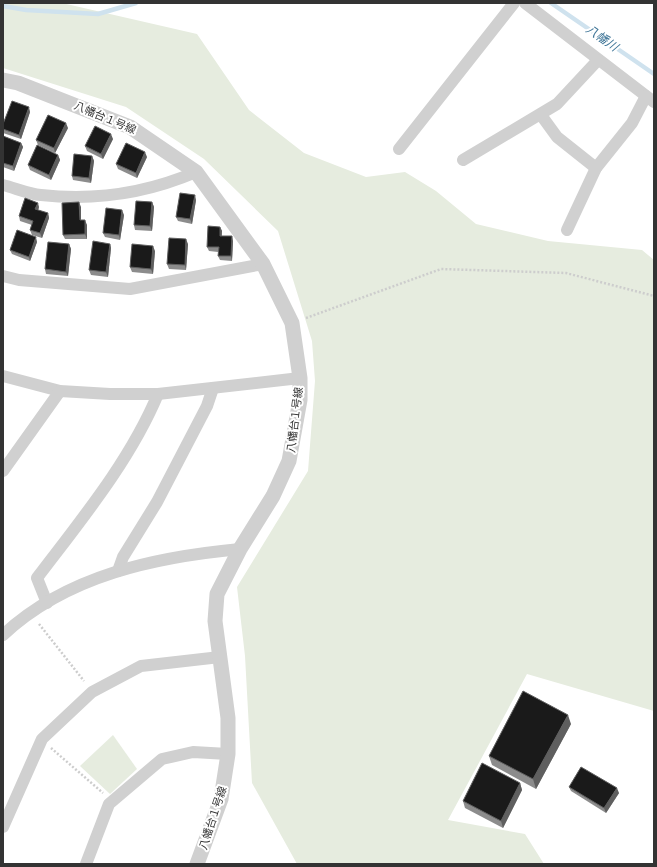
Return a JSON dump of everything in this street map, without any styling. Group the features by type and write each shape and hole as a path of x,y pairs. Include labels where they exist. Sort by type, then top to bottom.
{"street":[{"path":"399,149 514,3"},
{"path":"525,3 650,99 632,124 596,168 567,230"},
{"path":"463,160 541,115 557,104 598,60"},
{"name":"八幡台１号線","path":"3,80 18,83 130,127 196,172 263,264 292,323 300,378 300,400 289,461 273,496 240,549 217,594 215,621 228,718 228,754 221,799 197,864"},
{"path":"541,115 557,137 596,168"},
{"path":"3,185 40,195 91,197 134,192 176,180 196,172"},
{"path":"3,276 19,280 130,289 263,264"},
{"path":"3,376 60,391 110,394 158,394 300,378"},
{"path":"118,571 123,557 157,502 203,413 213,388"},
{"path":"3,471 60,391"},
{"path":"47,603 38,578 106,487 150,412 158,394"},
{"path":"3,635 47,603 73,588 118,571 190,554 240,549"},
{"path":"3,827 42,739 92,692 141,666 220,657"},
{"path":"86,864 109,804 162,759 193,752 228,754"}],"path":[{"path":"292,323 441,269 566,272 654,296"},
{"path":"31,614 92,692"},
{"path":"42,739 112,801"}],"shaded area":[{"path":"3,3 62,3 197,34 249,110 304,153 366,177 405,172 436,191 476,224 548,241 642,250 654,260 654,711 527,674 448,820 525,834 544,864 297,864 252,783 245,656 237,587 308,471 315,381 312,341 278,231 204,159 126,107 3,68"},
{"path":"113,735 137,769 110,794 80,766"}],"building":[{"path":"12,101 29,107 19,135 3,129 3,124"},
{"path":"48,115 66,123 54,148 36,140"},
{"path":"95,126 111,134 101,154 85,146"},
{"path":"3,136 21,143 13,166 3,163"},
{"path":"126,143 145,152 136,173 116,164"},
{"path":"37,145 58,155 49,175 28,165"},
{"path":"74,154 92,156 89,178 72,176"},
{"path":"180,193 195,195 190,219 176,217"},
{"path":"25,198 38,203 35,209 48,213 40,233 30,230 33,221 19,216"},
{"path":"136,201 152,202 150,226 134,225"},
{"path":"79,202 80,220 85,220 85,234 63,235 62,203"},
{"path":"106,208 122,210 119,235 103,233"},
{"path":"208,226 220,227 220,236 232,236 231,256 218,256 219,247 207,247"},
{"path":"17,230 36,237 29,257 10,250"},
{"path":"169,238 186,239 185,265 167,264"},
{"path":"93,241 110,244 106,272 89,270"},
{"path":"48,242 69,244 66,272 45,269"},
{"path":"132,244 153,246 151,269 130,267"},
{"path":"523,691 568,715 533,779 489,756"},
{"path":"482,763 520,783 501,821 463,801"},
{"path":"581,767 617,788 604,808 569,787"}],"waterway":[{"path":"3,6 26,10 98,14 136,3"},
{"name":"八幡川","path":"551,3 654,74"}]}
